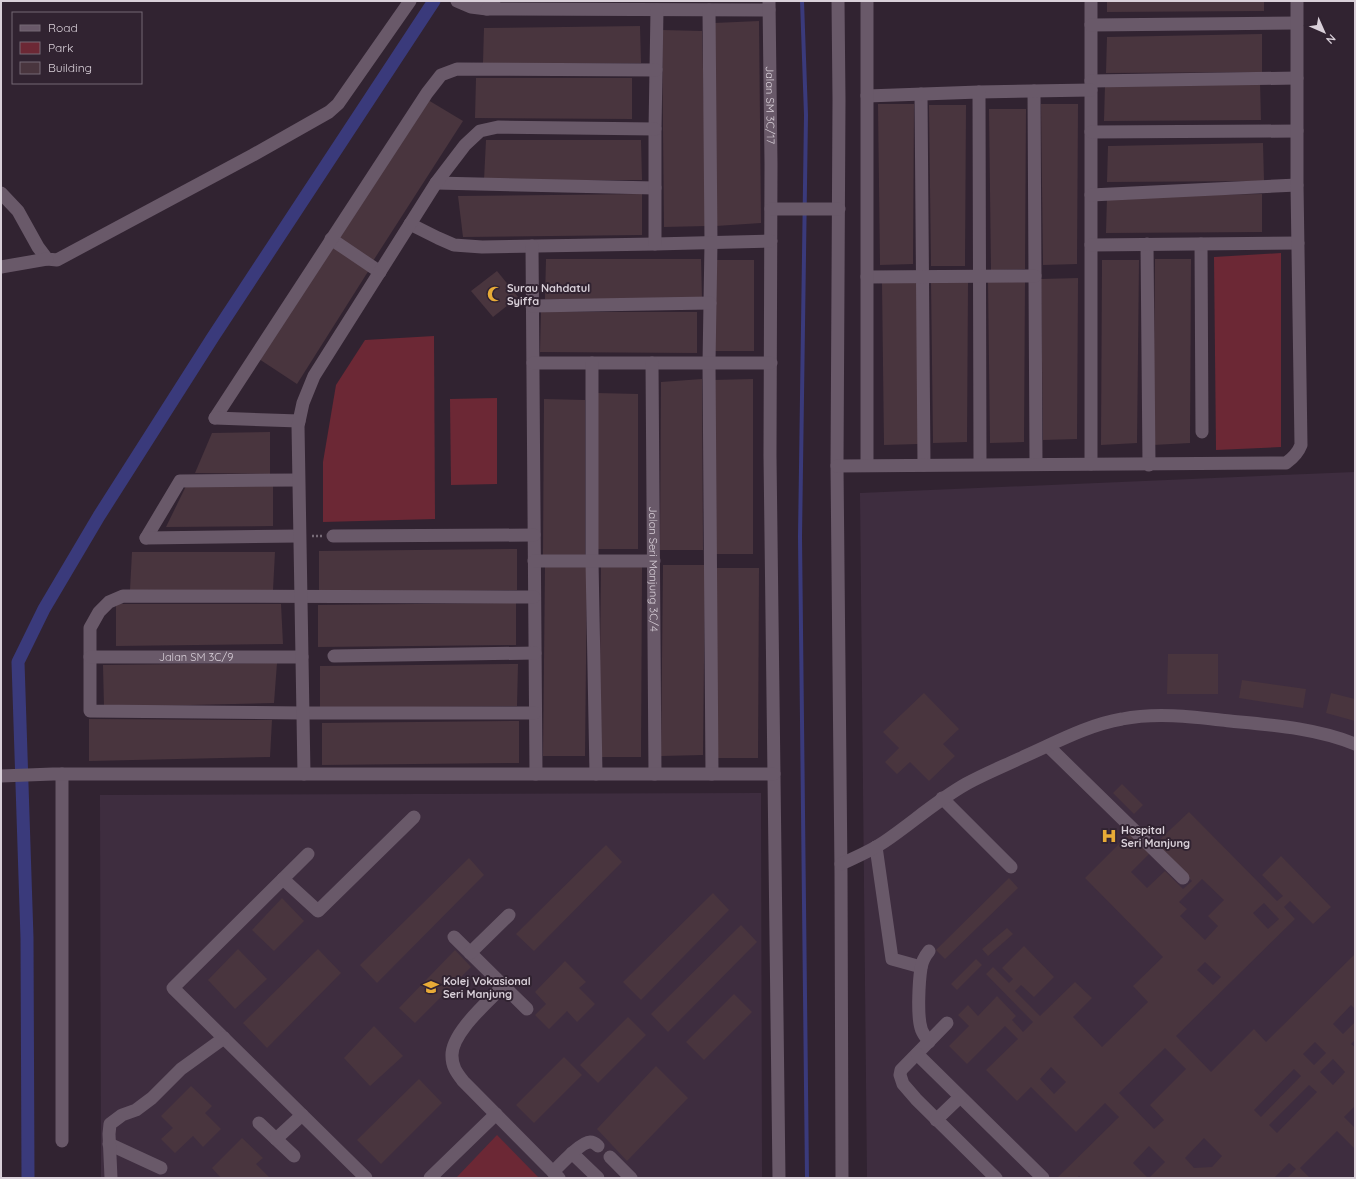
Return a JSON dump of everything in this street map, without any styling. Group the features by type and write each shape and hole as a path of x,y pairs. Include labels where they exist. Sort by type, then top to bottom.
{"street":[{"path":"1,267 48,259 57,260 253,156 329,112 338,104 410,1"},
{"path":"838,1 837,466 841,864 842,1178"},
{"path":"867,1 867,465"},
{"path":"1091,1 1091,464"},
{"path":"837,466 980,464 1286,464 1298,453 1301,445 1297,1"},
{"path":"459,2 471,7 490,5 657,10 709,10 769,5"},
{"name":"Jalan SM 3C/17","path":"769,5 774,774 779,1178"},
{"path":"655,244 657,10"},
{"path":"709,10 711,243 709,363 712,774"},
{"path":"1091,25 1296,23"},
{"path":"299,421 215,418 422,100 440,75 457,69 656,70"},
{"path":"867,96 1034,91 1091,86 1297,78"},
{"path":"1034,91 1036,464"},
{"path":"979,92 980,464"},
{"path":"921,94 924,465"},
{"path":"304,774 298,426 303,403 314,376 436,183 465,144 480,131 498,127 655,129"},
{"path":"1091,132 1297,132"},
{"path":"436,183 655,188"},
{"path":"1091,194 1298,184"},
{"path":"1,193 18,211 38,247 48,259"},
{"path":"771,209 838,209"},
{"path":"410,224 454,244 482,247 770,241"},
{"path":"331,239 380,272"},
{"path":"1091,245 1298,243"},
{"path":"1148,244 1149,465"},
{"path":"1201,244 1202,432"},
{"path":"532,246 536,774"},
{"path":"867,277 1035,276"},
{"path":"532,306 710,303"},
{"path":"533,363 771,363"},
{"path":"592,363 592,561 596,774"},
{"name":"Jalan Seri Manjung 3C/4","path":"652,363 655,774"},
{"path":"298,480 180,481 146,538 299,536"},
{"path":"333,536 534,535"},
{"path":"534,561 654,561"},
{"path":"534,597 123,596 109,602 99,612 90,628 90,711 535,713"},
{"path":"334,656 535,653"},
{"name":"Jalan SM 3C/9","path":"90,657 302,657"},
{"path":"841,864 876,847 942,798 967,783 1103,723 1123,719 1164,715 1267,724 1321,734 1355,744"},
{"path":"1048,746 1183,878"},
{"path":"5,776 57,774 774,774"},
{"path":"57,774 62,1142"},
{"path":"942,798 1011,867"},
{"path":"283,879 318,912 414,818"},
{"path":"876,847 892,959 921,967"},
{"path":"308,854 173,988 366,1178"},
{"path":"470,953 508,915"},
{"path":"454,937 527,1009"},
{"path":"929,951 924,958 921,967 919,994 920,1023 929,1042"},
{"path":"503,986 470,1020 456,1039 452,1056 455,1070 463,1081 556,1175 572,1153 585,1143 589,1141 598,1146"},
{"path":"947,1023 901,1070 900,1075 903,1084 936,1120 996,1178"},
{"path":"111,1178 109,1144 110,1124 122,1115 136,1110 152,1098 181,1069 224,1038"},
{"path":"917,1054 1043,1178"},
{"path":"936,1120 960,1097"},
{"path":"430,1178 496,1114"},
{"path":"276,1139 302,1115"},
{"path":"259,1123 294,1156"},
{"path":"109,1144 161,1168"},
{"path":"572,1153 598,1178"},
{"path":"610,1157 631,1178"}],"path":[{"path":"299,536 333,536"}],"shaded area":[{"name":"Hospital Seri Manjung","path":"1355,472 1355,1178 867,1178 860,493"},
{"name":"Kolej Vokasional Seri Manjung","path":"761,793 762,1178 101,1178 100,795"}],"green space":[{"path":"1281,253 1281,447 1216,450 1214,257"},
{"path":"434,336 435,519 323,522 323,462 336,385 365,340"},
{"path":"497,398 497,484 451,485 450,399"},
{"path":"497,1135 539,1178 456,1178"}],"building":[{"path":"1107,1 1264,1 1264,11 1107,12"},
{"path":"759,21 761,223 716,226 714,23"},
{"path":"640,26 641,63 483,63 484,28"},
{"path":"662,30 702,31 707,226 664,227"},
{"path":"1262,34 1262,72 1106,73 1107,37"},
{"path":"476,78 632,78 632,119 475,118"},
{"path":"1260,82 1261,120 1104,121 1105,85"},
{"path":"428,100 463,121 373,261 339,239"},
{"path":"878,104 914,104 913,264 880,265"},
{"path":"1041,104 1078,104 1077,264 1043,265"},
{"path":"929,105 966,105 965,266 931,266"},
{"path":"989,109 1026,109 1025,269 991,270"},
{"path":"486,140 641,140 642,180 484,180"},
{"path":"1263,143 1264,181 1107,182 1108,146"},
{"path":"642,194 642,235 463,237 458,196"},
{"path":"1262,194 1262,232 1106,233 1107,197"},
{"path":"332,245 369,270 297,384 259,359"},
{"path":"546,259 701,259 702,299 545,299"},
{"path":"1155,259 1191,259 1190,443 1153,445"},
{"path":"716,260 754,260 754,351 714,351"},
{"path":"1102,260 1139,260 1137,443 1101,445"},
{"name":"Surau Nahdatul Syiffa","path":"497,271 518,297 493,317 471,291"},
{"path":"1078,278 1077,439 1043,440 1041,279"},
{"path":"968,281 967,442 933,443 931,282"},
{"path":"988,281 1025,281 1024,442 990,443"},
{"path":"882,283 919,283 918,444 884,445"},
{"path":"541,312 697,312 697,353 540,352"},
{"path":"702,379 703,550 660,550 661,382"},
{"path":"753,379 753,554 711,554 712,380"},
{"path":"597,393 638,394 638,549 596,549"},
{"path":"544,399 585,400 585,555 543,555"},
{"path":"270,432 270,474 195,473 212,433"},
{"path":"186,486 273,486 273,526 166,527"},
{"path":"517,549 517,590 319,593 319,551"},
{"path":"132,552 275,552 273,590 130,590"},
{"path":"663,565 705,565 703,755 661,756"},
{"path":"545,566 587,566 585,756 543,756"},
{"path":"601,567 642,567 641,757 599,757"},
{"path":"717,568 759,568 758,758 715,758"},
{"path":"516,603 516,645 318,647 318,605"},
{"path":"116,604 281,604 283,644 116,646"},
{"path":"1168,654 1218,654 1218,694 1167,694"},
{"path":"277,663 274,703 104,707 103,665"},
{"path":"518,664 517,706 320,708 320,666"},
{"path":"1242,680 1306,689 1303,708 1239,698"},
{"path":"924,693 959,729 943,744 955,756 929,781 910,762 897,774 885,762 899,748 883,732"},
{"path":"1331,693 1355,699 1355,721 1326,713"},
{"path":"89,719 272,720 270,757 89,761"},
{"path":"519,721 519,763 322,765 322,723"},
{"path":"1122,784 1143,805 1134,814 1113,793"},
{"path":"1189,812 1277,901 1283,896 1262,875 1281,856 1331,907 1313,924 1290,901 1284,907 1295,919 1176,1036 1211,1072 1254,1029 1266,1042 1355,954 1355,1009 1351,1005 1333,1024 1343,1034 1355,1022 1355,1040 1351,1044 1355,1047 1355,1106 1344,1117 1355,1128 1355,1149 1337,1131 1300,1168 1310,1178 1287,1178 1296,1169 1289,1163 1274,1178 1149,1178 1165,1162 1149,1146 1133,1163 1148,1178 1081,1178 1079,1176 1077,1178 1057,1178 1119,1117 1105,1103 1076,1132 1031,1087 1017,1101 986,1070 1018,1039 1005,1026 967,1064 949,1046 969,1026 958,1015 968,1005 978,1016 997,996 1016,1016 1012,1020 1023,1032 1033,1022 986,974 993,967 1009,983 1013,979 1002,968 1024,946 1054,977 1034,997 1021,985 1015,991 1040,1016 1075,982 1092,998 1073,1017 1102,1047 1148,1002 1133,986 1163,957 1085,878 1130,833 1150,853 1131,872 1147,888 1165,871 1183,889 1192,881 1155,844","holes":["1202,879 1224,900 1208,916 1218,926 1205,940 1180,916 1187,909 1179,902","1264,903 1279,919 1268,929 1253,913","1205,962 1221,977 1213,985 1197,970","1315,1042 1326,1053 1314,1065 1303,1054","1165,1048 1186,1069 1150,1105 1164,1120 1154,1129 1119,1093","1333,1059 1345,1072 1333,1085 1320,1072","1051,1067 1066,1082 1054,1094 1040,1079","1294,1069 1301,1076 1261,1117 1254,1110","1309,1085 1317,1092 1277,1133 1269,1125","1204,1138 1222,1156 1212,1167 1194,1168 1185,1158"]},
{"path":"606,845 622,862 534,951 516,934"},
{"path":"469,858 484,875 377,983 360,965"},
{"path":"1009,878 1018,888 945,959 936,950"},
{"path":"713,893 729,910 641,1000 623,982"},
{"path":"282,898 304,921 274,951 252,930"},
{"path":"741,925 757,942 668,1032 651,1014"},
{"path":"1007,928 1013,934 988,956 982,949"},
{"path":"238,949 267,979 235,1009 208,980"},
{"path":"318,949 341,973 267,1048 243,1023"},
{"path":"455,950 471,967 415,1023 399,1008"},
{"path":"976,959 982,965 957,990 951,984"},
{"path":"565,961 586,982 579,988 595,1004 577,1022 567,1011 549,1029 535,1015 546,1004 535,992"},
{"path":"734,994 752,1012 704,1060 686,1042"},
{"path":"628,1017 646,1035 598,1083 580,1065"},
{"path":"374,1026 403,1056 370,1086 344,1058"},
{"path":"564,1057 582,1075 534,1123 516,1105"},
{"path":"656,1066 688,1098 627,1161 597,1129"},
{"path":"419,1079 442,1103 381,1164 357,1140"},
{"path":"191,1086 212,1106 205,1113 221,1129 203,1147 193,1136 175,1153 161,1139 173,1128 161,1116"},
{"path":"242,1138 263,1158 256,1164 270,1178 221,1178 212,1168"}],"waterway":[{"path":"28,1178 27,938 18,662 44,609 99,516 213,337 434,1"},
{"path":"802,1 806,115 800,537 807,1178"}],"place":[{"name":"Surau Nahdatul Syiffa","path":"495,294"},
{"name":"Hospital Seri Manjung","path":"1109,836"},
{"name":"Kolej Vokasional Seri Manjung","path":"431,987"}]}
